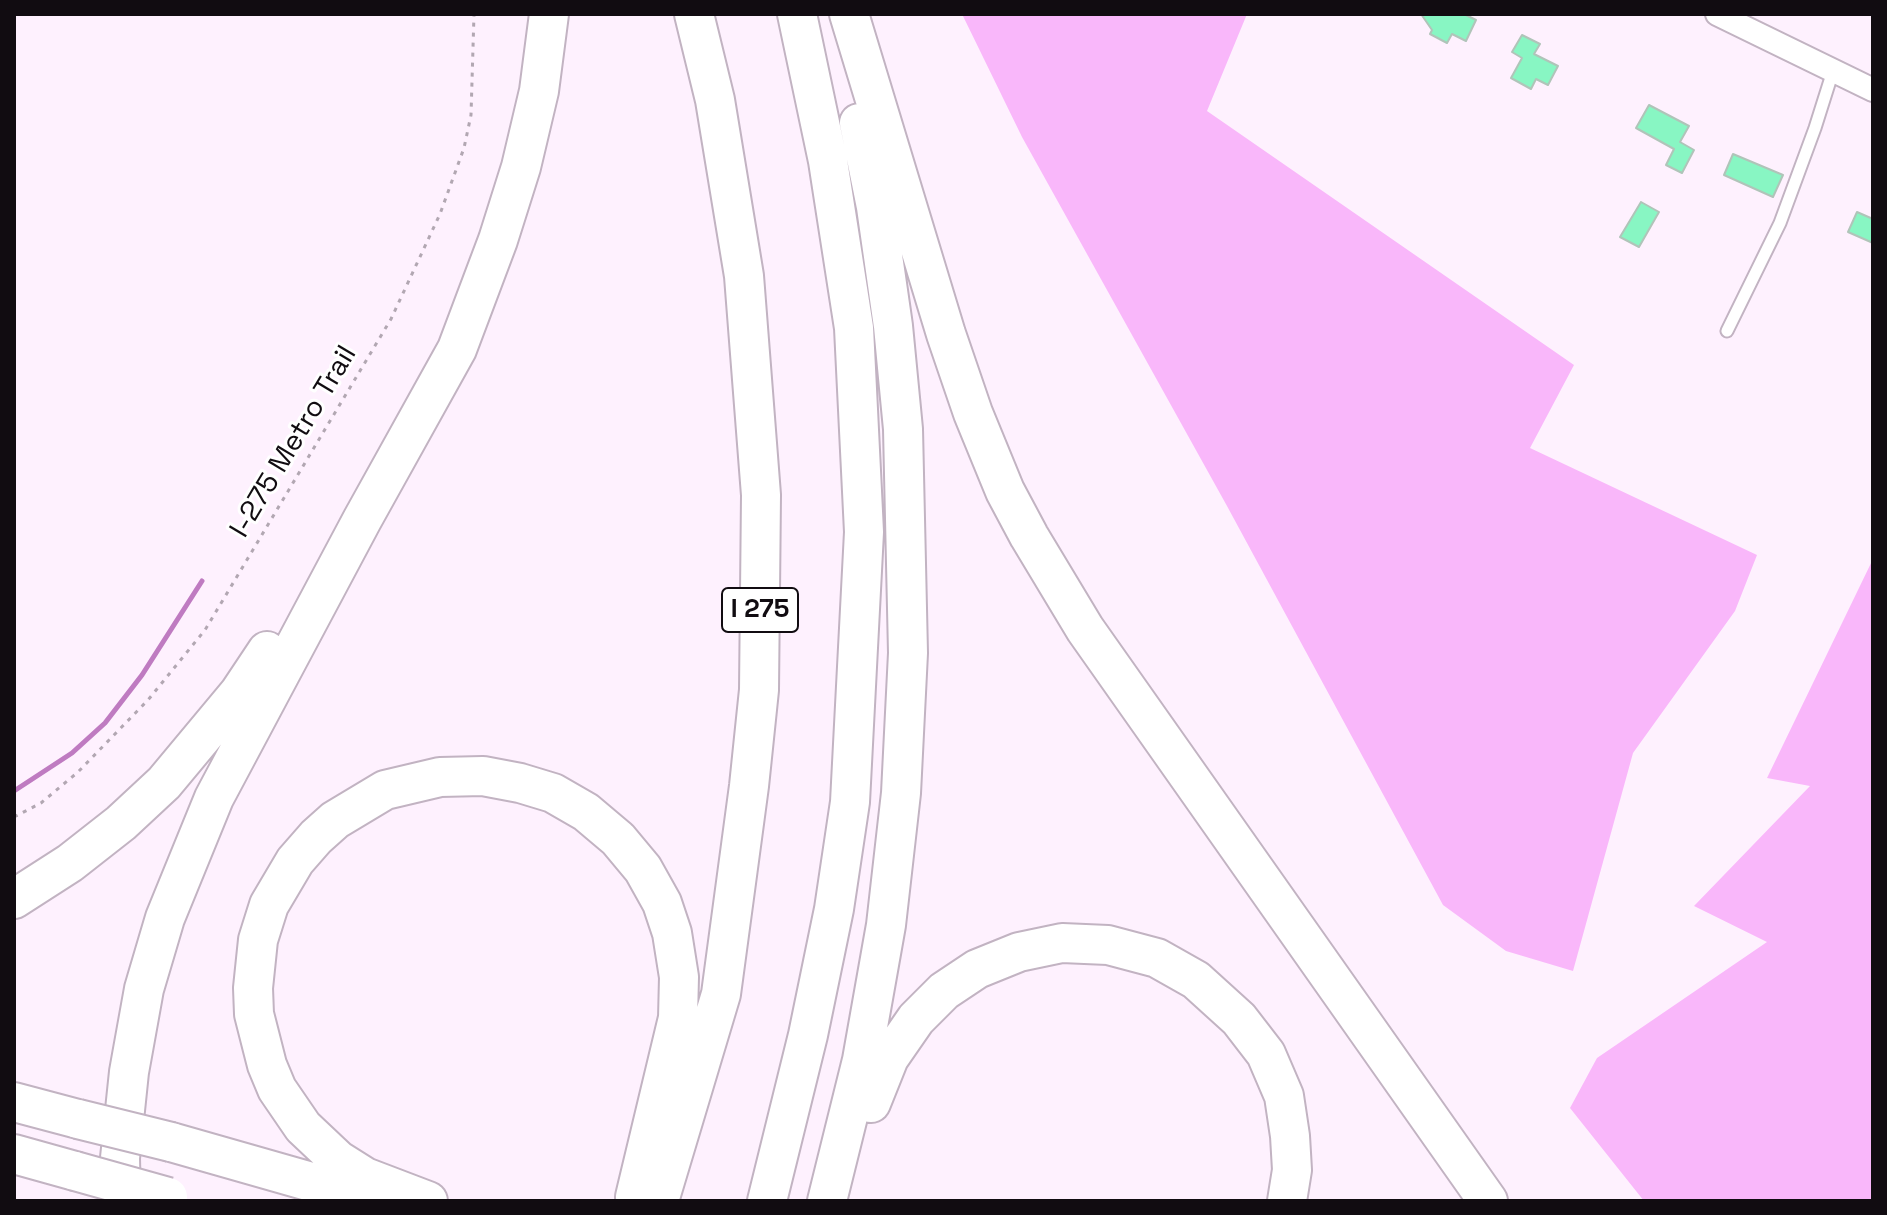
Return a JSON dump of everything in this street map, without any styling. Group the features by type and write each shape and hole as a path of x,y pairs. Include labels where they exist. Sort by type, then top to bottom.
{"highway":[{"path":"121,1201 120,1158 129,1072 144,989 170,905 214,798 457,349 498,240 521,167 539,91 549,14"},
{"name":"I 275","path":"659,1201 721,994 759,690 761,495 744,276 715,100 694,14"},
{"path":"767,1201 808,1035 834,909 850,802 864,532 854,328 828,161 797,14"},
{"path":"827,1201 862,1060 886,925 905,727 908,587 903,429 893,326 864,146 832,14"},
{"path":"849,14 955,361 1005,491 1029,536 1085,629 1488,1201"},
{"path":"14,899 70,863 121,823 164,783 239,693 281,628 477,293"},
{"path":"428,1201 365,1177 338,1160 291,1112 277,1089 259,1040 253,988 255,961 269,905 281,882 295,861 335,820 385,790 440,777 483,776 553,793 586,812 618,839 643,869 662,903 672,933 679,977 678,1018 635,1201"},
{"path":"841,1201 867,1114 889,1058 916,1019 944,991 977,969 1019,952 1062,943 1108,945 1157,958 1196,980 1239,1019 1266,1054 1284,1096 1292,1170 1287,1201"},
{"path":"14,1102 171,1142 378,1201"},
{"path":"14,1154 174,1199"}],"street":[{"path":"1717,14 1873,90"}],"lane":[{"path":"1727,331 1780,223 1833,71"}],"path":[{"name":"I-275 Metro Trail","path":"14,817 41,803 78,772 148,700 205,630 391,319 440,214 464,148 471,115 474,14"}],"shaded area":[{"path":"962,14 1247,14 1207,111 1574,365 1530,448 1757,555 1735,611 1633,753 1573,971 1506,951 1443,905 1022,137"},
{"path":"1873,559 1873,1201 1644,1201 1570,1108 1597,1058 1767,942 1694,906 1810,786 1767,778"}],"building":[{"path":"1421,14 1464,14 1476,20 1466,41 1452,34 1447,43 1430,34 1432,30"},
{"path":"1522,35 1540,44 1534,54 1558,66 1548,85 1536,79 1531,89 1511,78 1522,58 1512,52"},
{"path":"1649,105 1689,126 1680,142 1694,150 1682,173 1666,165 1674,149 1636,128"},
{"path":"1733,154 1783,175 1773,197 1724,175"},
{"path":"1641,202 1659,212 1639,247 1620,237"},
{"path":"1857,212 1873,219 1873,243 1848,232"}],"waterway":[{"path":"14,791 72,753 105,723 142,675 202,581"}]}
